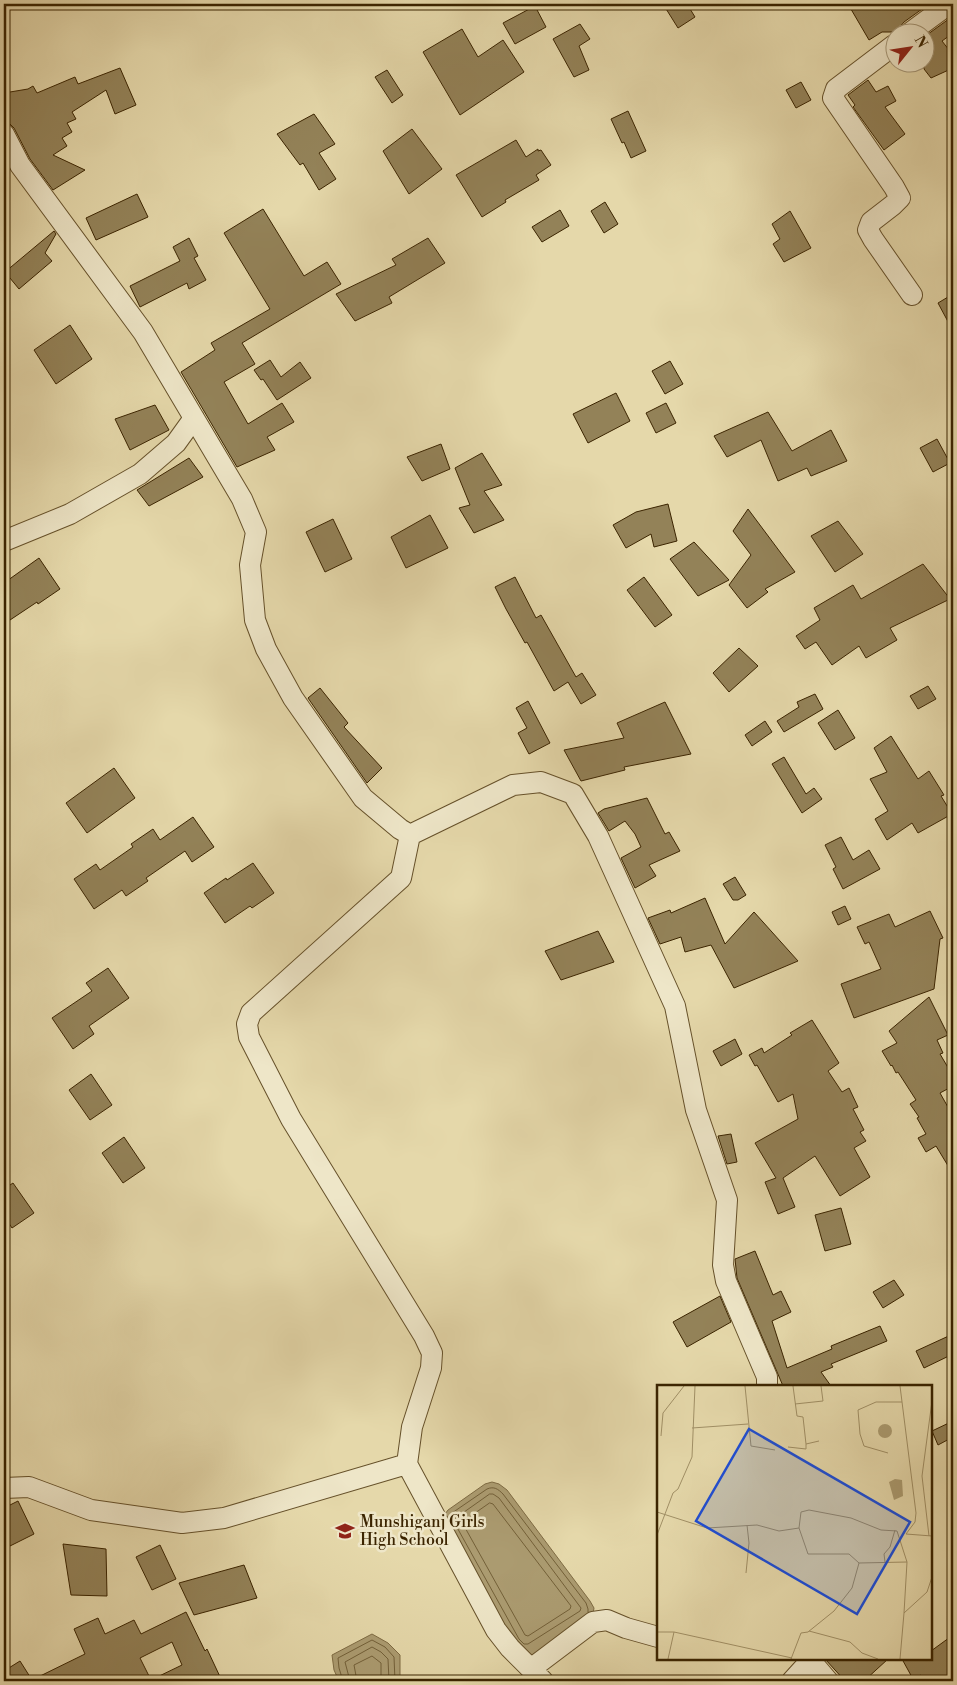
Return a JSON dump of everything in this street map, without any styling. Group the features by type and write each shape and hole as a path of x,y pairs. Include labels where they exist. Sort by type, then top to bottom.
{"street":[{"path":"925,22 949,4"},
{"path":"884,53 836,89 833,98 900,198 893,206 871,222 868,230 912,295"},
{"path":"4,134 20,165 143,332 242,499 256,532 250,566 255,620 266,649 293,698 363,798 410,835"},
{"path":"4,541 70,514 140,474 176,443 194,418"},
{"path":"410,835 513,785 541,782 572,794 598,836 675,1006 696,1110 727,1200 723,1265 726,1281 767,1377 767,1385"},
{"path":"410,835 400,878 250,1013 247,1024 250,1037 291,1119 432,1352 431,1368 412,1427 407,1464 496,1630 510,1648 537,1675 593,1622 607,1620 626,1628 657,1637"},
{"path":"4,1488 29,1487 91,1510 182,1522 224,1518 407,1464"},
{"path":"792,1681 811,1660 828,1681"}],"water":[{"path":"492,1482 499,1484 507,1490 594,1608 593,1614 532,1655 524,1657 517,1653 442,1518 448,1510 485,1484"},
{"path":"372,1634 388,1643 400,1655 400,1681 339,1681 334,1670 332,1655"}],"building":[{"path":"663,4 687,4 695,17 678,28"},
{"path":"848,4 929,4 904,22 884,22 884,32 869,40"},
{"path":"535,6 546,27 515,44 503,23"},
{"path":"953,16 953,33 942,41 953,55 953,68 931,78 926,72 934,72 934,30"},
{"path":"580,24 590,39 579,46 589,70 574,77 553,39"},
{"path":"462,29 478,57 503,40 524,72 460,115 423,52"},
{"path":"120,68 136,105 115,114 106,90 72,112 76,119 67,123 72,132 62,138 67,146 53,155 85,170 53,190 30,159 14,128 4,122 4,93 28,89 33,86 37,93 75,77 78,84"},
{"path":"387,70 403,95 392,103 375,77"},
{"path":"868,80 876,92 888,86 896,101 885,107 905,134 884,150 853,107 855,105 848,95"},
{"path":"801,82 811,100 796,108 786,90"},
{"path":"628,111 646,151 631,158 611,119"},
{"path":"314,114 335,144 319,153 336,179 319,190 303,163 300,165 277,134"},
{"path":"412,129 442,169 409,194 383,151"},
{"path":"516,140 526,157 538,149 538,151 541,150 551,165 536,175 539,180 505,200 506,202 482,217 456,175"},
{"path":"137,194 148,217 96,240 86,218"},
{"path":"605,202 618,224 604,233 591,211"},
{"path":"263,209 304,276 327,262 341,284 242,343 255,364 224,382 248,424 282,403 294,422 267,437 275,450 237,467 181,372 215,350 211,343 270,309 224,233"},
{"path":"560,210 569,226 542,242 532,227"},
{"path":"790,211 811,248 784,262 773,244 780,239 772,224"},
{"path":"54,231 56,234 45,253 52,261 19,289 5,272"},
{"path":"189,238 198,256 194,258 206,280 189,289 187,283 140,307 130,286 180,261 173,247"},
{"path":"428,238 445,263 389,297 392,303 355,321 336,294 396,265 392,259"},
{"path":"953,294 953,331 938,303"},
{"path":"70,325 92,359 56,384 34,350"},
{"path":"270,360 281,377 300,362 311,378 277,400 263,379 261,380 254,370"},
{"path":"670,361 683,384 665,394 652,371"},
{"path":"616,393 630,421 588,443 573,414"},
{"path":"666,403 676,423 656,433 646,413"},
{"path":"155,405 169,430 130,450 115,419"},
{"path":"768,412 792,451 831,430 847,461 811,476 807,468 778,481 761,440 727,457 714,436"},
{"path":"937,439 950,463 933,472 920,448"},
{"path":"441,444 450,469 422,481 407,457"},
{"path":"482,453 502,485 484,491 504,520 474,533 459,508 470,505 455,468"},
{"path":"189,458 203,477 149,506 137,490"},
{"path":"668,504 677,541 654,547 651,534 626,548 613,525 636,512"},
{"path":"748,509 795,572 765,589 768,592 747,608 729,585 751,555 733,531"},
{"path":"430,515 448,548 406,568 391,537"},
{"path":"333,519 352,559 325,572 306,532"},
{"path":"838,521 863,554 835,572 811,536"},
{"path":"694,542 729,580 698,596 670,559"},
{"path":"39,558 60,589 4,624 4,583"},
{"path":"923,564 950,599 890,628 897,640 866,658 859,646 832,665 816,642 805,649 796,636 820,620 814,608 853,585 861,599"},
{"path":"515,577 536,618 541,615 576,677 582,673 596,695 581,704 568,682 554,691 506,609 495,587"},
{"path":"644,577 672,615 655,627 627,590"},
{"path":"739,648 758,666 729,692 713,673"},
{"path":"928,686 936,699 918,709 910,696"},
{"path":"320,688 348,723 344,727 382,768 367,783 308,698"},
{"path":"815,694 823,709 784,732 777,721 799,707 797,702"},
{"path":"528,701 550,743 529,754 518,733 527,728 516,708"},
{"path":"665,702 691,754 624,767 625,770 581,781 564,750 624,738 617,723"},
{"path":"838,710 855,738 835,750 818,723"},
{"path":"765,721 772,732 752,746 745,735"},
{"path":"891,736 918,779 929,771 944,795 941,796 952,814 918,833 912,823 887,840 875,819 888,811 870,779 887,772 874,748"},
{"path":"784,757 806,794 814,788 822,799 802,813 772,764"},
{"path":"114,768 135,798 87,833 66,803"},
{"path":"647,798 665,834 669,832 680,851 649,865 656,876 635,888 621,858 641,847 635,834 625,821 609,831 598,813 604,809"},
{"path":"193,817 214,847 192,862 185,851 146,878 148,881 126,896 122,890 94,909 74,879 96,864 100,870 133,847 131,844 153,829 160,840"},
{"path":"841,837 853,860 869,850 880,869 843,889 833,869 836,867 825,845"},
{"path":"253,863 274,893 225,923 204,893"},
{"path":"735,877 746,895 738,900 733,900 723,884"},
{"path":"705,898 725,944 754,912 798,961 734,988 711,945 685,952 681,937 660,944 648,918 670,910 671,913"},
{"path":"845,906 851,919 838,925 832,912"},
{"path":"930,911 943,938 940,939 934,989 854,1018 841,984 881,969 869,942 865,944 857,927 889,914 895,927"},
{"path":"598,931 614,962 561,980 545,951"},
{"path":"108,968 129,998 89,1026 94,1034 73,1049 52,1018 92,991 86,983"},
{"path":"929,997 948,1035 937,1040 943,1053 940,1054 953,1076 953,1086 940,1093 953,1116 953,1174 936,1146 926,1152 918,1138 926,1134 917,1118 919,1117 910,1104 916,1100 882,1051 897,1043 889,1031"},
{"path":"812,1020 839,1063 828,1071 842,1092 849,1088 858,1107 853,1109 864,1130 860,1132 866,1141 854,1148 870,1177 840,1196 815,1156 783,1178 795,1207 778,1214 765,1182 776,1178 755,1143 798,1119 793,1094 778,1102 757,1065 755,1066 749,1055 762,1048 764,1053 792,1035 790,1033"},
{"path":"735,1039 742,1054 721,1066 713,1051"},
{"path":"91,1074 112,1105 90,1120 69,1090"},
{"path":"731,1134 737,1162 727,1164 718,1136"},
{"path":"124,1137 145,1168 123,1183 102,1153"},
{"path":"13,1183 34,1213 12,1228 4,1216 4,1189"},
{"path":"841,1208 851,1244 825,1251 815,1215"},
{"path":"755,1251 773,1295 781,1291 791,1312 772,1321 787,1368 832,1349 831,1346 880,1326 887,1341 831,1364 833,1367 821,1372 830,1385 783,1385 737,1278 735,1259"},
{"path":"894,1280 904,1295 883,1308 873,1292"},
{"path":"720,1296 731,1322 687,1347 673,1322"},
{"path":"953,1334 953,1354 924,1368 916,1351"},
{"path":"953,1421 953,1437 938,1445 932,1431"},
{"path":"18,1501 34,1534 10,1546 4,1534 4,1508"},
{"path":"63,1544 106,1549 107,1596 71,1595"},
{"path":"160,1545 176,1579 152,1590 136,1557"},
{"path":"244,1565 257,1598 194,1615 179,1583"},
{"path":"186,1612 205,1651 207,1649 222,1681 4,1681 4,1671 20,1661 32,1680 85,1654 74,1629 98,1618 105,1634 134,1620 141,1634","holes":["172,1642 182,1665 151,1680 140,1658"]},
{"path":"953,1635 953,1681 925,1681 921,1675 913,1679 903,1660 932,1660 932,1650"},
{"path":"826,1660 887,1660 864,1681 845,1681"}],"place":[{"name":"Munshiganj Girls High School","path":"345,1531"}]}
